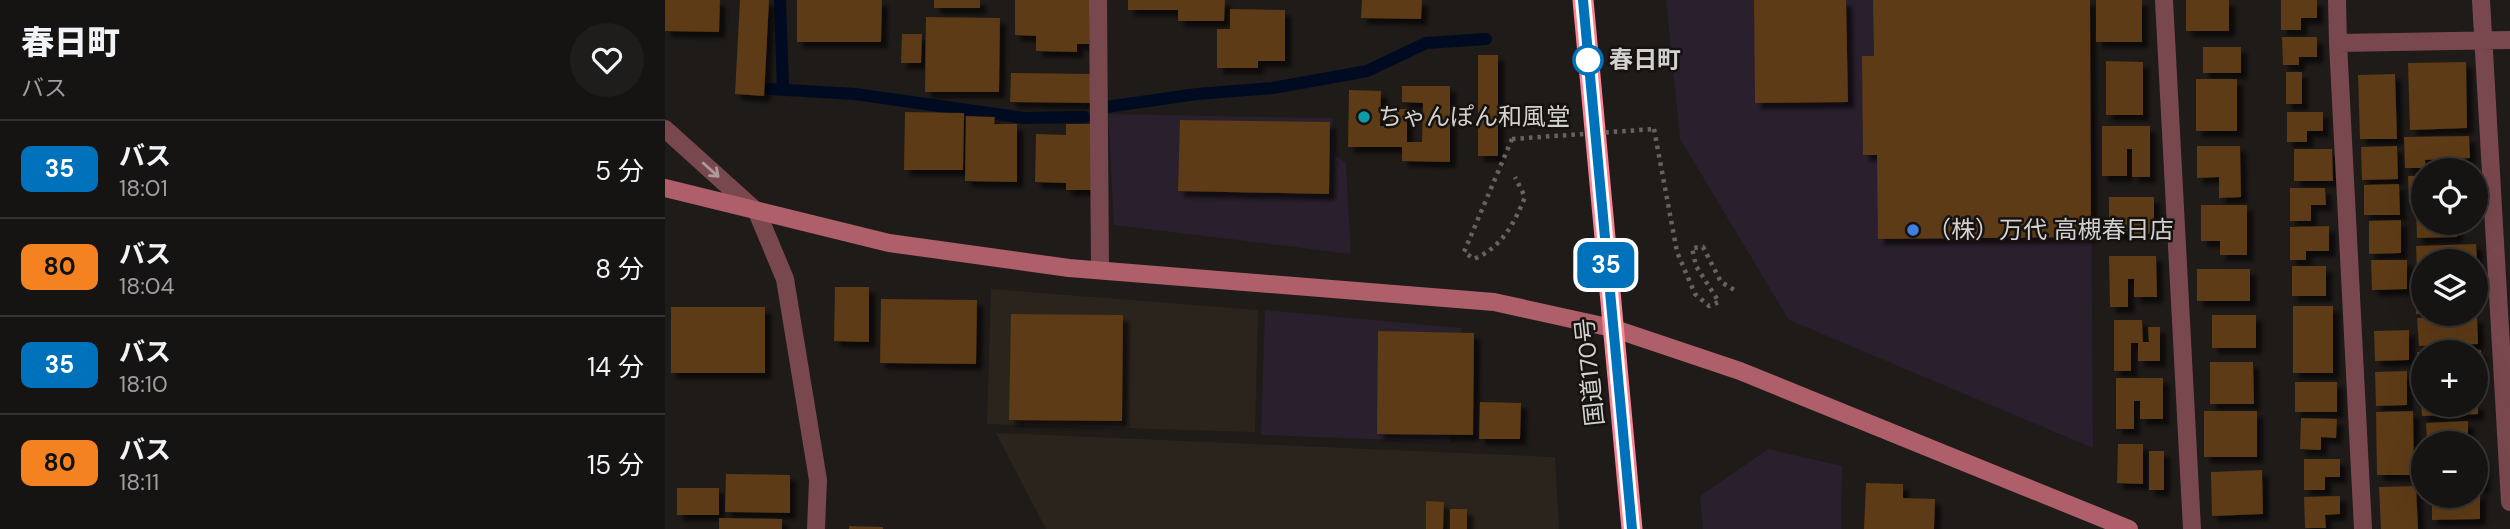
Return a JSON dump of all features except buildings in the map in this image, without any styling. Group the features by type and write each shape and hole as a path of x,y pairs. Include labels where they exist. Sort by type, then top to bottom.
{"highway":[{"name":"国道170号","path":"1583,0 1632,529"}],"street":[{"path":"1098,0 1100,270"},
{"path":"2164,0 2192,529"},
{"path":"2337,0 2363,529"},
{"path":"2481,0 2510,502"},
{"path":"2338,43 2510,40"},
{"path":"665,129 757,212 785,279 818,480 816,529"},
{"path":"665,188 890,243 1100,270 1494,302 1612,328 1753,376 2129,529"}],"path":[{"path":"1515,177 1525,197 1515,221 1493,251 1474,259 1464,252 1512,139 1654,129 1677,252 1695,294 1709,306 1719,302 1696,266 1692,248 1703,247 1721,282 1736,291"}],"shaded area":[{"name":"（株）万代 高槻春日店","path":"1666,0 2090,0 2093,448 1789,320 1680,139"},
{"path":"1108,114 1332,118 1335,155 1346,163 1351,254 1114,225"},
{"path":"991,289 1258,310 1255,432 987,424"},
{"path":"1265,310 1461,328 1450,442 1261,435"},
{"path":"996,433 1555,457 1559,529 1046,529"},
{"path":"1768,449 1842,466 1841,529 1703,529 1700,496"}],"waterway":[{"path":"780,0 783,89"},
{"path":"1106,107 1197,94 1273,88 1367,71 1426,43 1486,39"},
{"path":"770,89 855,94 1024,118 1085,117"}],"bus line":[{"name":"35","path":"1583,0 1632,529"}],"place":[{"name":"春日町","path":"1588,60"},
{"name":"ちゃんぽん和風堂","path":"1364,117"},
{"name":"（株）万代 高槻春日店","path":"1913,230"}]}
